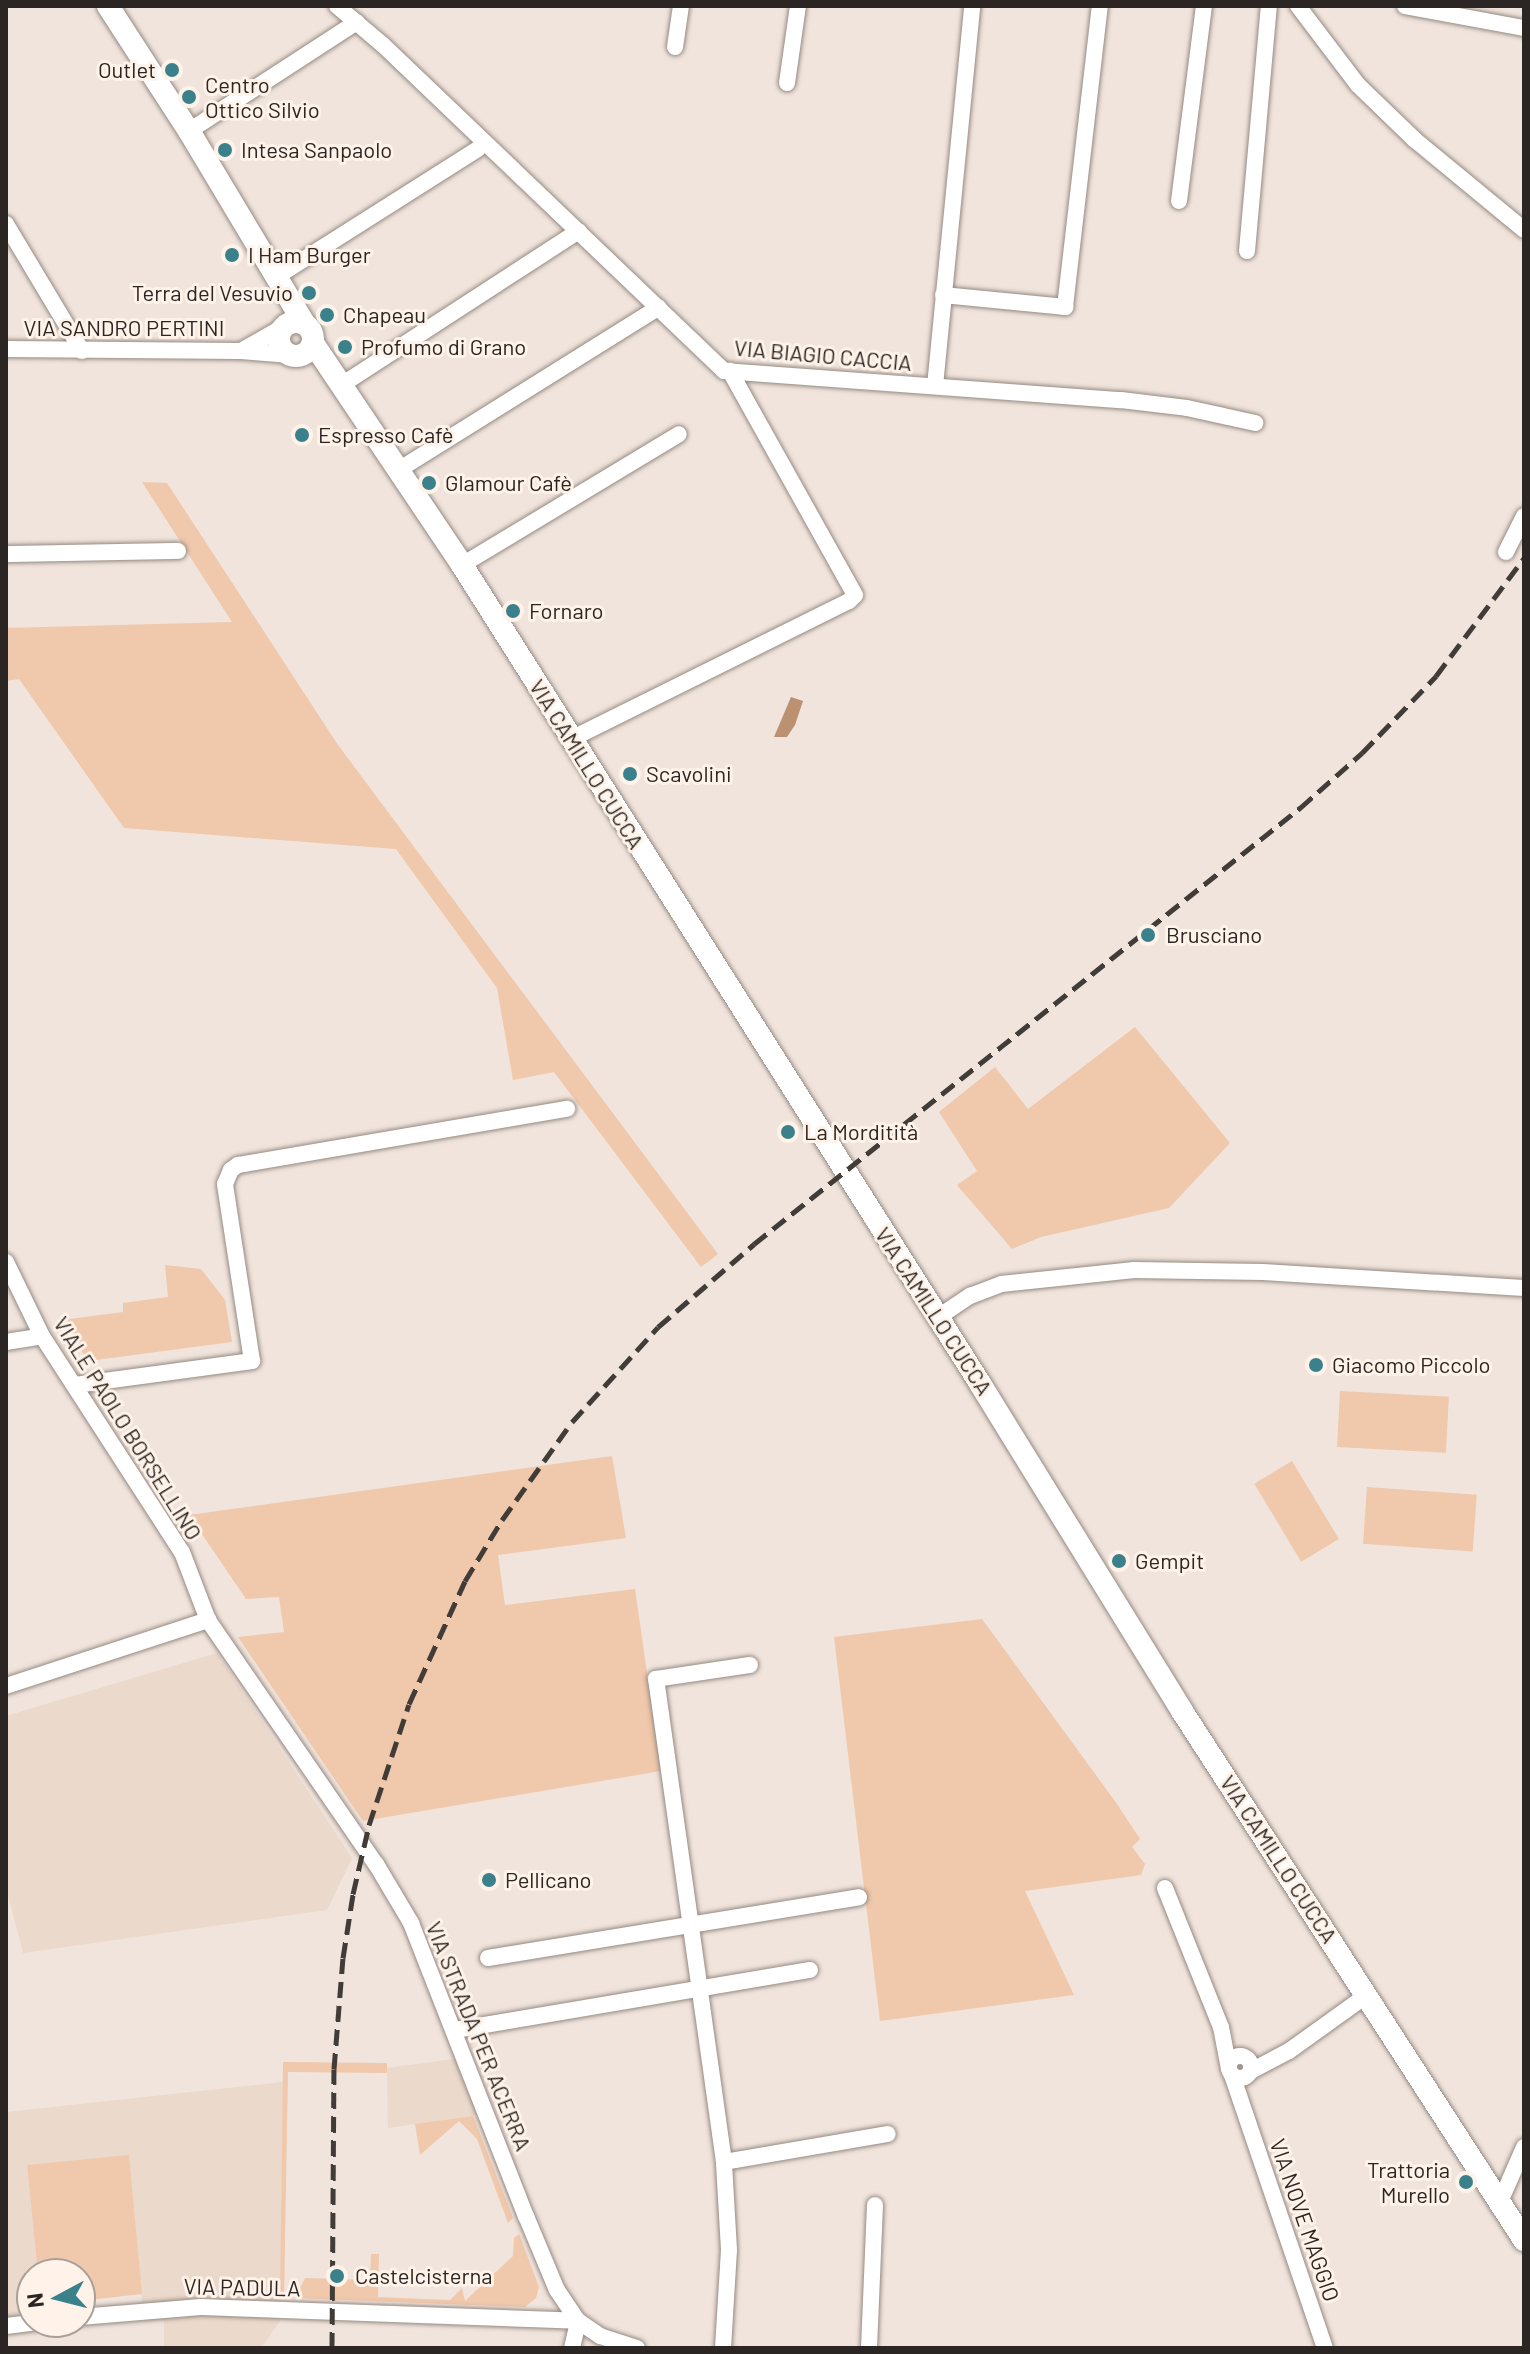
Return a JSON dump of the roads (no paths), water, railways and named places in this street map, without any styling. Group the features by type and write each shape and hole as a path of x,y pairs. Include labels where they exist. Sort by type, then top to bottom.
{"street":[{"path":"108,6 189,131 281,286 296,338"},
{"name":"VIA BIAGIO CACCIA","path":"337,6 579,231 717,367 730,371 1121,400 1187,408 1255,423"},
{"path":"675,47 681,6"},
{"path":"787,83 798,6"},
{"path":"935,386 972,6"},
{"path":"943,295 1065,307 1100,6"},
{"path":"1179,201 1204,6"},
{"path":"1247,251 1269,6"},
{"path":"1298,6 1358,85 1415,140 1524,230"},
{"path":"1405,6 1430,8 1524,28"},
{"path":"189,131 357,22"},
{"path":"281,286 478,149"},
{"path":"6,224 82,351"},
{"path":"343,384 579,231"},
{"path":"400,469 659,307"},
{"name":"VIA SANDRO PERTINI","path":"6,349 241,351 296,338"},
{"name":"VIA SANDRO PERTINI","path":"241,351 296,338"},
{"name":"VIA CAMILLO CUCCA","path":"296,338 343,384 462,565 1182,1711 1524,2240"},
{"path":"571,739 853,599 853,587 730,371"},
{"path":"462,565 679,434"},
{"path":"1506,552 1524,516"},
{"path":"6,554 178,551"},
{"path":"75,1385 252,1361 225,1184 231,1170 238,1165 567,1109"},
{"name":"VIALE PAOLO BORSELLINO","path":"6,1262 12,1292 182,1552 208,1620"},
{"path":"937,1318 970,1296 1001,1284 1134,1270 1231,1271 1524,1288"},
{"path":"6,1342 42,1336"},
{"path":"6,1686 208,1620"},
{"name":"VIA STRADA PER ACERRA","path":"208,1620 393,1891 427,1957 557,2290 578,2321"},
{"path":"723,2348 729,2250 724,2162 697,1990 656,1679 750,1665"},
{"name":"VIA NOVE MAGGIO","path":"1165,1888 1221,2027 1242,2067 1243,2106 1325,2348"},
{"path":"488,1958 859,1897"},
{"path":"455,2030 810,1970"},
{"path":"1242,2067 1289,2051 1367,1995"},
{"path":"724,2162 888,2134"},
{"path":"1500,2202 1524,2147"},
{"path":"869,2348 875,2205"},
{"name":"VIA PADULA","path":"96,2316 215,2307 578,2321 600,2336 637,2348"},
{"path":"572,2348 578,2321"}],"railway":[{"path":"332,2348 334,2069 343,1958 353,1894 369,1825 409,1704 465,1581 502,1520 572,1422 658,1327 754,1244 1300,808 1362,753 1436,676 1524,558"}],"place":[{"name":"Outlet","path":"172,70"},
{"name":"Centro Ottico Silvio","path":"189,97"},
{"name":"Intesa Sanpaolo","path":"225,150"},
{"name":"I Ham Burger","path":"232,255"},
{"name":"Terra del Vesuvio","path":"309,293"},
{"name":"Chapeau","path":"327,315"},
{"name":"Profumo di Grano","path":"345,347"},
{"name":"Espresso Cafè","path":"302,435"},
{"name":"Glamour Cafè","path":"429,483"},
{"name":"Fornaro","path":"513,611"},
{"name":"Scavolini","path":"630,774"},
{"name":"Brusciano","path":"1148,935"},
{"name":"La Morditità","path":"788,1132"},
{"name":"Giacomo Piccolo","path":"1316,1365"},
{"name":"Gempit","path":"1119,1561"},
{"name":"Pellicano","path":"489,1880"},
{"name":"Trattoria Murello","path":"1466,2182"},
{"name":"Castelcisterna","path":"337,2276"}]}
